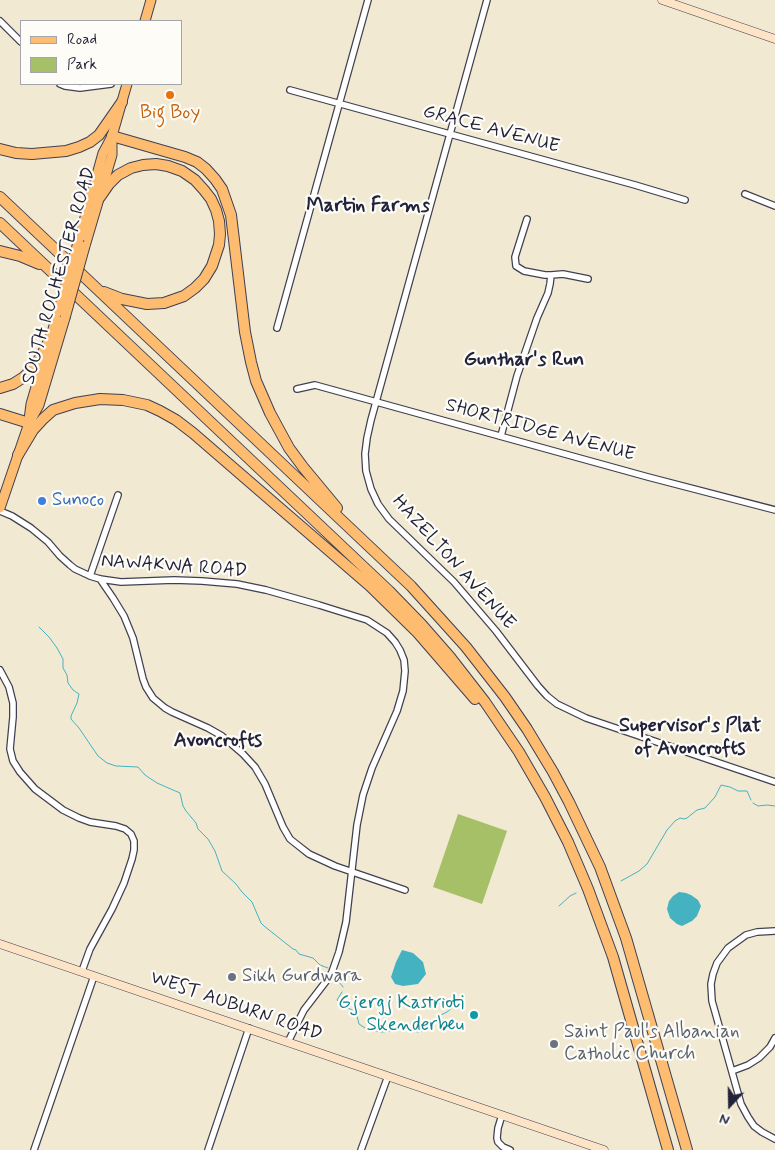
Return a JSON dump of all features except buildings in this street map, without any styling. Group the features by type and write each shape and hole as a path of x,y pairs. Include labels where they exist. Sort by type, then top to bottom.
{"highway":[{"path":"0,149 32,154 66,152 79,147 100,135 122,102"},
{"path":"112,136 191,160 206,169 222,189 231,215 245,332 256,381 283,439 296,458 374,550"},
{"path":"96,288 122,300 139,304 155,304 175,300 184,296 204,279 212,266 220,245 219,221 211,199 195,180 182,171 156,164 131,168 109,184 100,197"},
{"path":"0,197 425,600 466,647 527,729 553,772 597,860 624,930 687,1150"},
{"path":"0,223 383,584 413,615 477,690 527,765 561,828 582,874 613,957 668,1150"},
{"path":"0,251 26,258 49,269"},
{"path":"0,388 13,384 32,369 51,337"},
{"path":"18,456 33,430 43,419 53,410 76,403 100,399 123,400 147,405 176,420 395,610 441,658 527,765"},
{"path":"0,414 29,423"}],"main road":[{"path":"145,20 151,0"},
{"path":"662,0 775,39"},
{"name":"SOUTH ROCHESTER ROAD","path":"0,509 29,423 39,405 82,243 103,153 112,136 127,85"},
{"name":"SOUTH ROCHESTER ROAD","path":"82,243 100,197 112,154 112,136"},
{"name":"SOUTH ROCHESTER ROAD","path":"29,423 31,404 51,337 62,315"},
{"name":"WEST AUBURN ROAD","path":"0,944 604,1150"}],"street":[{"path":"277,328 368,0"},
{"name":"HAZELTON AVENUE","path":"487,0 367,438 365,462 369,484 378,504 395,524 469,599 548,696 563,708 581,716 775,782"},
{"path":"0,21 20,41"},
{"path":"62,85 80,88 103,85"},
{"name":"GRACE AVENUE","path":"290,90 685,200"},
{"path":"745,194 775,206"},
{"path":"527,218 515,257 516,266 540,274 564,274 588,279"},
{"path":"501,436 517,376 548,293 551,275"},
{"name":"SHORTRIDGE AVENUE","path":"297,390 316,385 648,477 775,510"},
{"path":"90,576 118,495"},
{"name":"NAWAKWA ROAD","path":"0,509 31,528 48,542 70,565 90,576 130,582 202,581 252,587 353,615 373,623 392,638 404,660 405,677 400,700 363,795 351,872"},
{"path":"100,579 126,622 146,687 154,698 172,712 208,728 231,743 243,754 259,773 272,798 283,827 295,843 315,857 335,866 405,890"},
{"path":"0,670 13,703 10,749 13,761 20,772 35,789 58,807 85,820 125,828 131,834 134,841 133,855 124,883 90,949 82,972"},
{"path":"288,1042 304,1010 327,980 335,965 344,935 351,872"},
{"path":"775,931 746,935 736,942 722,954 717,963 711,984 712,1001 741,1104 748,1117 758,1129 775,1139"},
{"path":"34,1150 94,976"},
{"path":"208,1150 248,1028"},
{"path":"732,1071 748,1065 759,1058 770,1047 775,1038"},
{"path":"361,1150 388,1076"},
{"path":"502,1115 497,1138 503,1148 510,1150"},
{"path":"495,1150 500,1145"}],"green space":[{"path":"458,814 507,831 482,904 433,887"}],"water":[{"path":"679,892 691,895 698,900 701,906 697,916 682,926 670,918 667,909 669,901"},
{"path":"402,950 413,953 423,962 426,974 418,984 403,986 395,984 391,977"}],"waterway":[{"path":"39,627 57,648 63,659 63,668 67,675 68,683 79,694 71,719 98,756 107,763 116,766 138,767 145,775 157,783 180,793 183,806 196,823 198,829 208,839 215,851 222,871 252,902 261,923 299,954 313,958 320,965 328,968"},
{"path":"621,881 647,864 667,830 675,821 680,818 687,818 697,810 705,808 715,797 721,785 738,791 747,791 751,800"},
{"path":"753,803 758,806 775,806"},
{"path":"559,906 576,893"},
{"path":"335,977 343,987"},
{"path":"342,992 337,1000 354,1011 359,1024 365,1028 381,1032 394,1031 401,1027 418,1032 421,1031 429,1027 465,995"}],"place":[{"name":"Big Boy","path":"170,95"},
{"name":"Sunoco","path":"42,501"},
{"name":"Sikh Gurdwara","path":"232,977"},
{"name":"Gjergj Kastrioti Skenderbeu","path":"474,1015"},
{"name":"Saint Paul's Albanian Catholic Church","path":"554,1044"}],"district":[{"name":"Martin Farms","path":"368,207"},
{"name":"Gunthar's Run","path":"524,361"},
{"name":"Supervisor's Plat of Avoncrofts","path":"690,738"},
{"name":"Avoncrofts","path":"218,742"}]}
